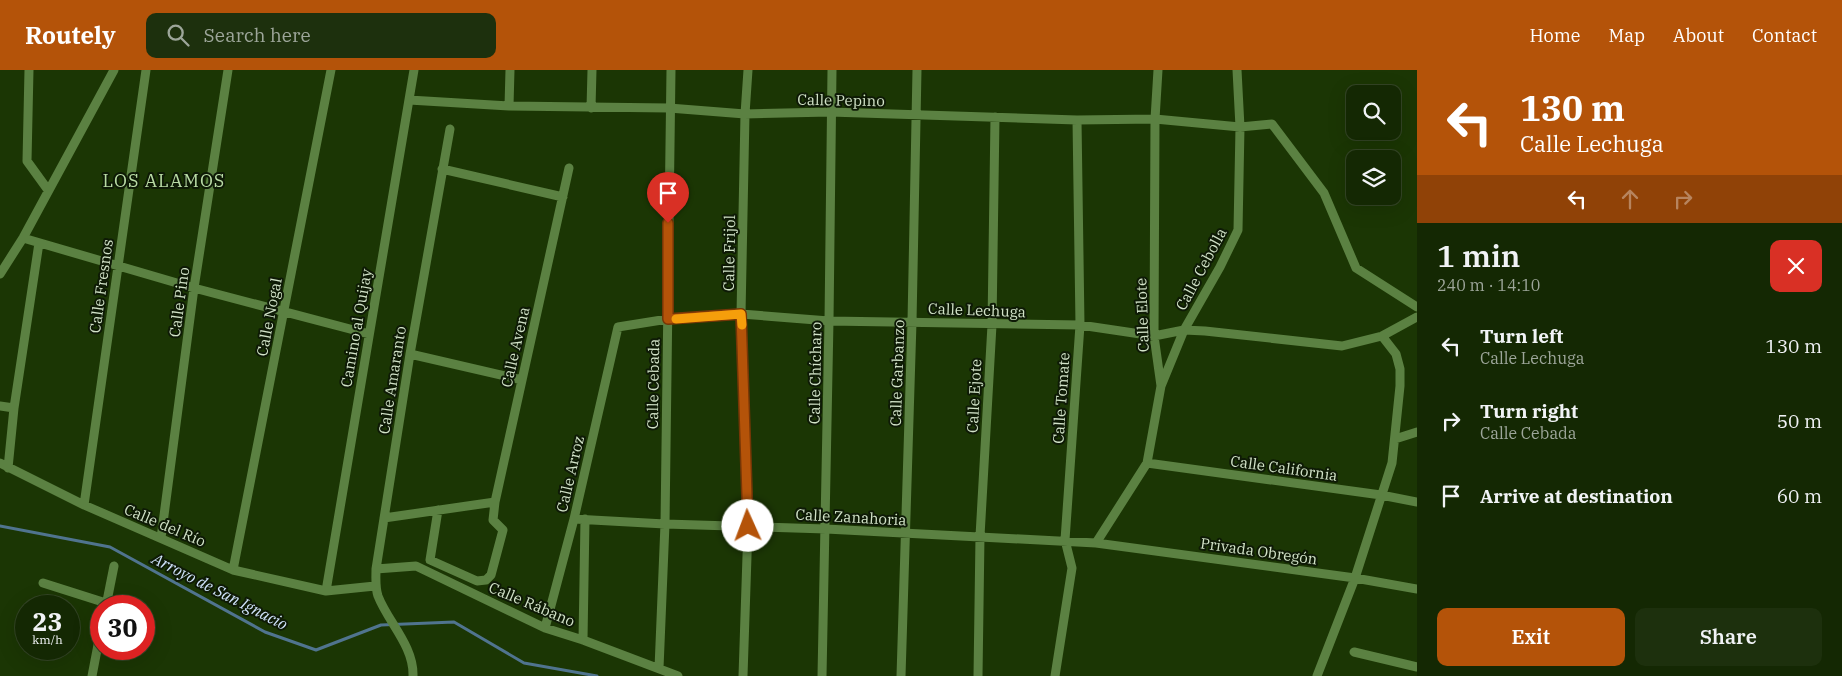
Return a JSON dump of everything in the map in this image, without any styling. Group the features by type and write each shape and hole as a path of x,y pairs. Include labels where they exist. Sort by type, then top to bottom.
{"street":[{"path":"29,70 28,161 48,190"},
{"path":"0,274 23,238 114,70"},
{"name":"Calle Fresnos","path":"84,505 146,70"},
{"name":"Calle Pino","path":"161,538 194,288 228,70"},
{"name":"Calle Nogal","path":"234,570 331,70"},
{"name":"Camino al Quijay","path":"326,591 414,70"},
{"path":"509,106 510,70"},
{"path":"591,108 592,70"},
{"name":"Calle Cebada","path":"659,668 666,524 669,108 671,70"},
{"name":"Calle Frijol","path":"743,676 748,526 741,314 745,114 748,70"},
{"name":"Calle Chícharo","path":"822,676 826,529 832,70"},
{"name":"Calle Garbanzo","path":"901,676 912,322 917,70"},
{"name":"Calle Elote","path":"1096,542 1147,463 1161,386 1154,336 1155,119 1158,70"},
{"name":"Calle Cebolla","path":"1161,386 1184,330 1220,267 1238,230 1240,126 1237,70"},
{"name":"Calle Pepino","path":"409,100 509,106 669,108 745,114 830,112 1077,120 1155,119 1240,126 1272,124 1324,193 1356,268 1417,307"},
{"name":"Calle Ejote","path":"978,676 980,536 992,325 995,117"},
{"name":"Calle Tomate","path":"1055,676 1072,568 1065,540 1080,326 1077,120"},
{"name":"Calle Amaranto","path":"413,676 414,666 402,638 378,596 375,586 376,569 410,354 450,129"},
{"name":"Calle Avena","path":"495,502 569,168"},
{"path":"442,169 563,197"},
{"path":"23,238 194,288 369,334"},
{"path":"4,466 40,243"},
{"name":"Calle Lechuga","path":"618,327 668,319 741,314 829,321 1080,326 1154,336 1184,330 1342,346 1382,336 1417,317"},
{"name":"Calle Arroz","path":"545,628 574,519 618,327"},
{"path":"1317,676 1355,578 1392,463 1400,369 1396,354 1382,336"},
{"path":"410,354 522,380"},
{"path":"0,406 14,408"},
{"path":"1395,438 1417,432"},
{"name":"Calle California","path":"1147,463 1381,494 1417,502"},
{"name":"Calle del Río","path":"4,466 84,505 234,570 326,591 375,586"},
{"path":"384,518 438,510 495,502 494,520 503,530 491,575 486,580 477,581 430,560 438,510"},
{"name":"Calle Zanahoria","path":"574,519 1096,542"},
{"name":"Calle Arroz","path":"583,640 585,519"},
{"name":"Privada Obregón","path":"1096,542 1355,578 1417,589"},
{"path":"108,595 114,566"},
{"name":"Calle Rábano","path":"376,569 416,566 545,628 583,640 678,676"},
{"path":"43,583 90,599"},
{"path":"1354,652 1417,666"},
{"path":"92,676 95,660"}],"waterway":[{"name":"Arroyo de San Ignacio","path":"0,526 110,547 265,632 316,650 381,625 454,622 524,663 597,676"}],"slow traffic":[{"path":"676,319 741,314 742,325"}],"district":[{"name":"LOS ALAMOS","path":"164,180"}],"route":[{"path":"668,223 668,319 741,314 748,526"}]}
